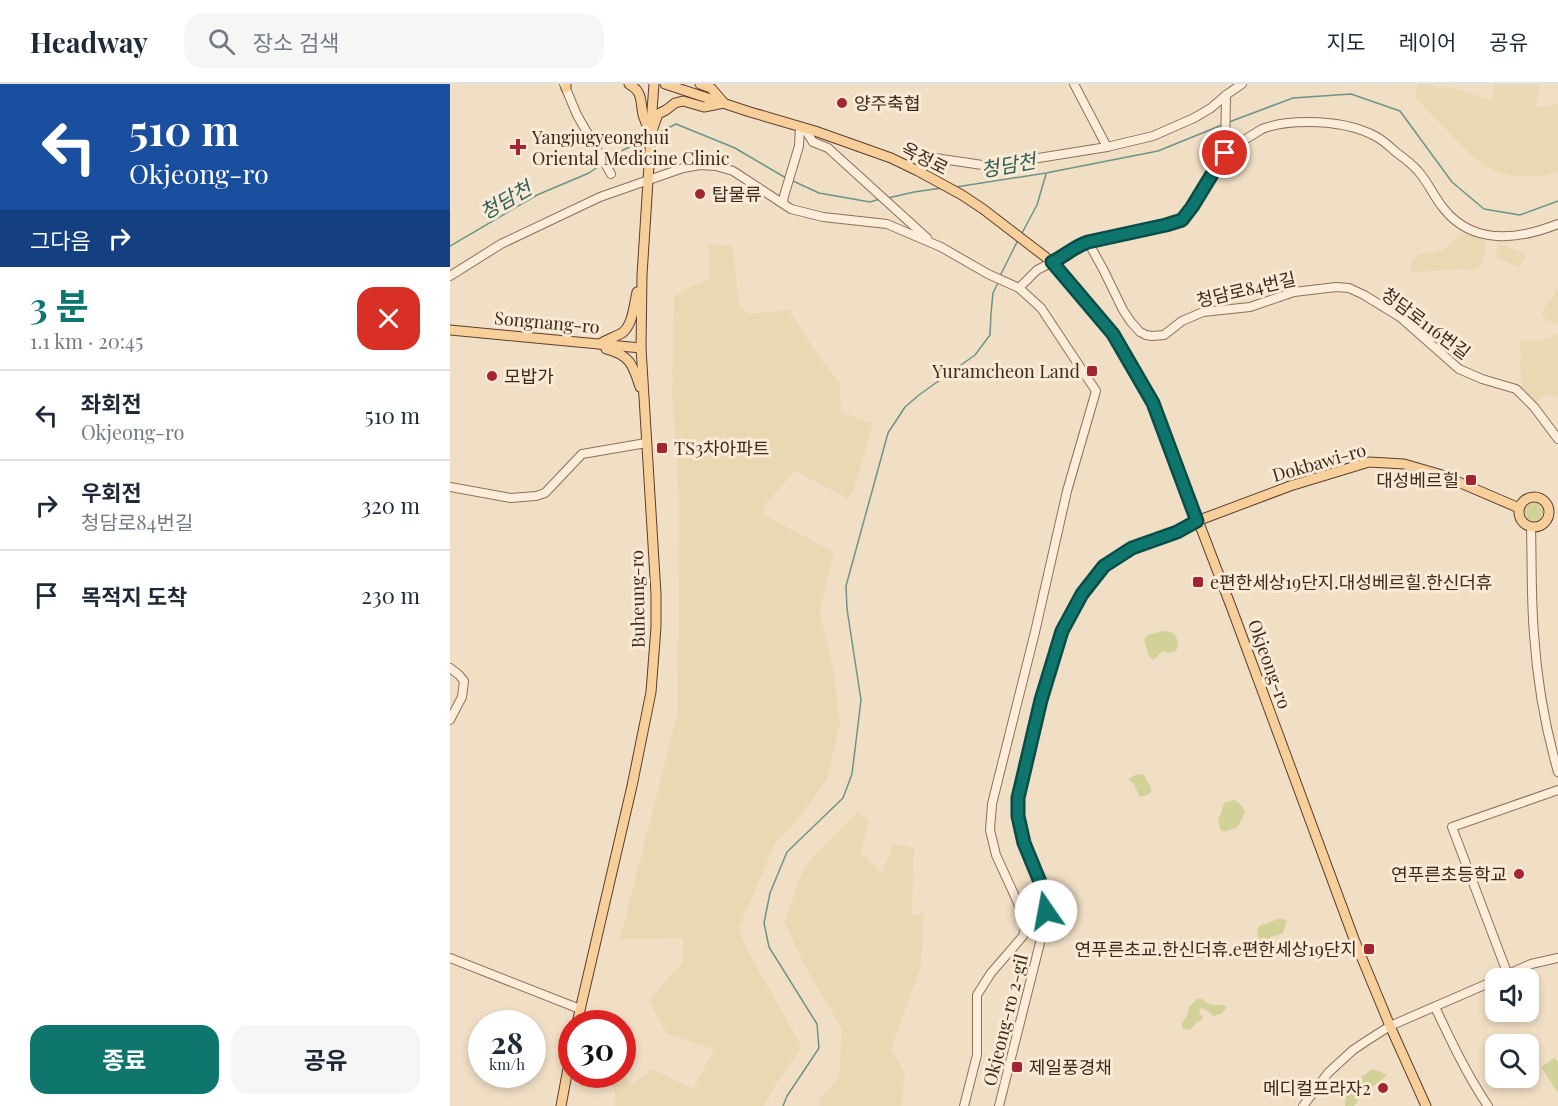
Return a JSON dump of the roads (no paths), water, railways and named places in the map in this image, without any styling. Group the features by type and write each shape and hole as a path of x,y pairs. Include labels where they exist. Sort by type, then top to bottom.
{"main road":[{"path":"628,84 636,88 639,93 644,117 651,134"},
{"path":"651,134 654,84"},
{"path":"665,84 802,128"},
{"path":"700,84 711,88 724,103"},
{"path":"651,134 658,114 666,111 675,103 683,101 704,108 724,103"},
{"name":"옥정로","path":"802,128 891,158 921,173 962,195 1049,259"},
{"name":"Buheung-ro","path":"580,1009 651,692 656,594 641,348 642,275 651,134"},
{"name":"Okjeong-ro","path":"1049,259 1113,334 1153,403 1354,939 1426,1106"},
{"path":"600,344 625,330 642,275"},
{"name":"Songnang-ro","path":"450,330 641,348"},
{"path":"571,341 615,351 626,356 631,363 644,400"},
{"name":"Dokbawi-ro","path":"1197,521 1290,486 1369,462 1404,464 1442,475 1519,508"},
{"path":"1540,498 1553,516 1540,526 1531,527 1520,518 1519,508 1525,500 1540,498"},
{"path":"561,1106 564,1088"}],"street":[{"path":"1074,84 1107,147"},
{"path":"921,173 935,158 989,166 1107,147 1153,136 1180,125 1211,108 1226,99 1242,84"},
{"path":"566,85 577,114 610,174"},
{"path":"1016,287 1049,259 1068,254 1078,246 1182,220 1192,207 1225,149 1226,99"},
{"path":"1225,149 1269,126 1297,122 1335,123 1377,137 1400,155 1417,170 1452,218 1471,231 1484,235 1507,236 1534,232 1558,224"},
{"path":"802,128 813,142 828,148 933,244"},
{"path":"783,200 802,128"},
{"path":"450,276 501,244 600,197 683,168 700,165 716,166 733,171 783,200 791,209 823,217 887,224 933,244 1016,287 1041,308 1096,391 1067,491 1035,633 992,804 990,830 996,855 1026,924 1023,936 991,973 977,995 977,1055 964,1106"},
{"name":"청담로84번길","path":"1088,242 1127,316 1140,332 1152,336 1164,335 1182,321 1197,314 1250,307 1294,292 1340,287 1360,293"},
{"name":"청담로116번길","path":"1360,293 1400,317 1459,369 1482,380 1516,389 1534,406 1558,439"},
{"path":"450,487 511,498 536,496 544,493 582,454 646,443"},
{"name":"Okjeong-ro 2-gil","path":"999,1106 1047,915 1045,894 1024,843 1018,816 1018,798 1041,700 1062,631 1082,594 1104,566 1132,548 1177,532 1197,521"},
{"path":"1531,527 1533,633 1541,696 1558,772"},
{"path":"450,668 464,681 462,697 450,720"},
{"path":"1501,968 1452,827 1558,790"},
{"path":"450,958 580,1009"},
{"path":"1522,968 1558,958"},
{"path":"1303,1106 1316,1088 1353,1050 1390,1026 1485,985"},
{"path":"1435,1007 1473,1083 1488,1106"}],"waterway":[{"name":"청담천","path":"1229,122 1293,98 1351,94 1400,111 1452,182 1484,209 1520,215 1558,201"},
{"name":"청담천","path":"656,134 676,124 735,148 786,178"},
{"name":"청담천","path":"956,187 1046,173 1158,151 1222,125"},
{"name":"청담천","path":"606,161 646,139"},
{"name":"청담천","path":"450,246 537,195 589,173 602,164"},
{"path":"1022,233 1037,205 1046,174"},
{"name":"청담천","path":"793,181 819,193 870,202 880,199"},
{"name":"청담천","path":"888,198 942,188"},
{"path":"1000,276 1018,240"},
{"path":"783,1106 787,1096 819,1048 817,1024 769,947 764,923 770,893 787,852 843,798 852,774 861,700 847,609 846,586 888,433 905,407 975,355 990,335 993,293 999,281"}],"place":[{"name":"양주축협","path":"842,103"},
{"name":"Yangjugyeonghui Oriental Medicine Clinic","path":"518,147"},
{"name":"탑물류","path":"700,194"},
{"name":"Yuramcheon Land","path":"1092,371"},
{"name":"모밥가","path":"492,376"},
{"name":"TS3차아파트","path":"662,448"},
{"name":"대성베르힐","path":"1471,480"},
{"name":"e편한세상19단지.대성베르힐.한신더휴","path":"1198,582"},
{"name":"연푸른초등학교","path":"1519,874"},
{"name":"연푸른초교.한신더휴.e편한세상19단지","path":"1369,949"},
{"name":"제일풍경채","path":"1017,1067"},
{"name":"메디컬프라자2","path":"1383,1088"}]}
